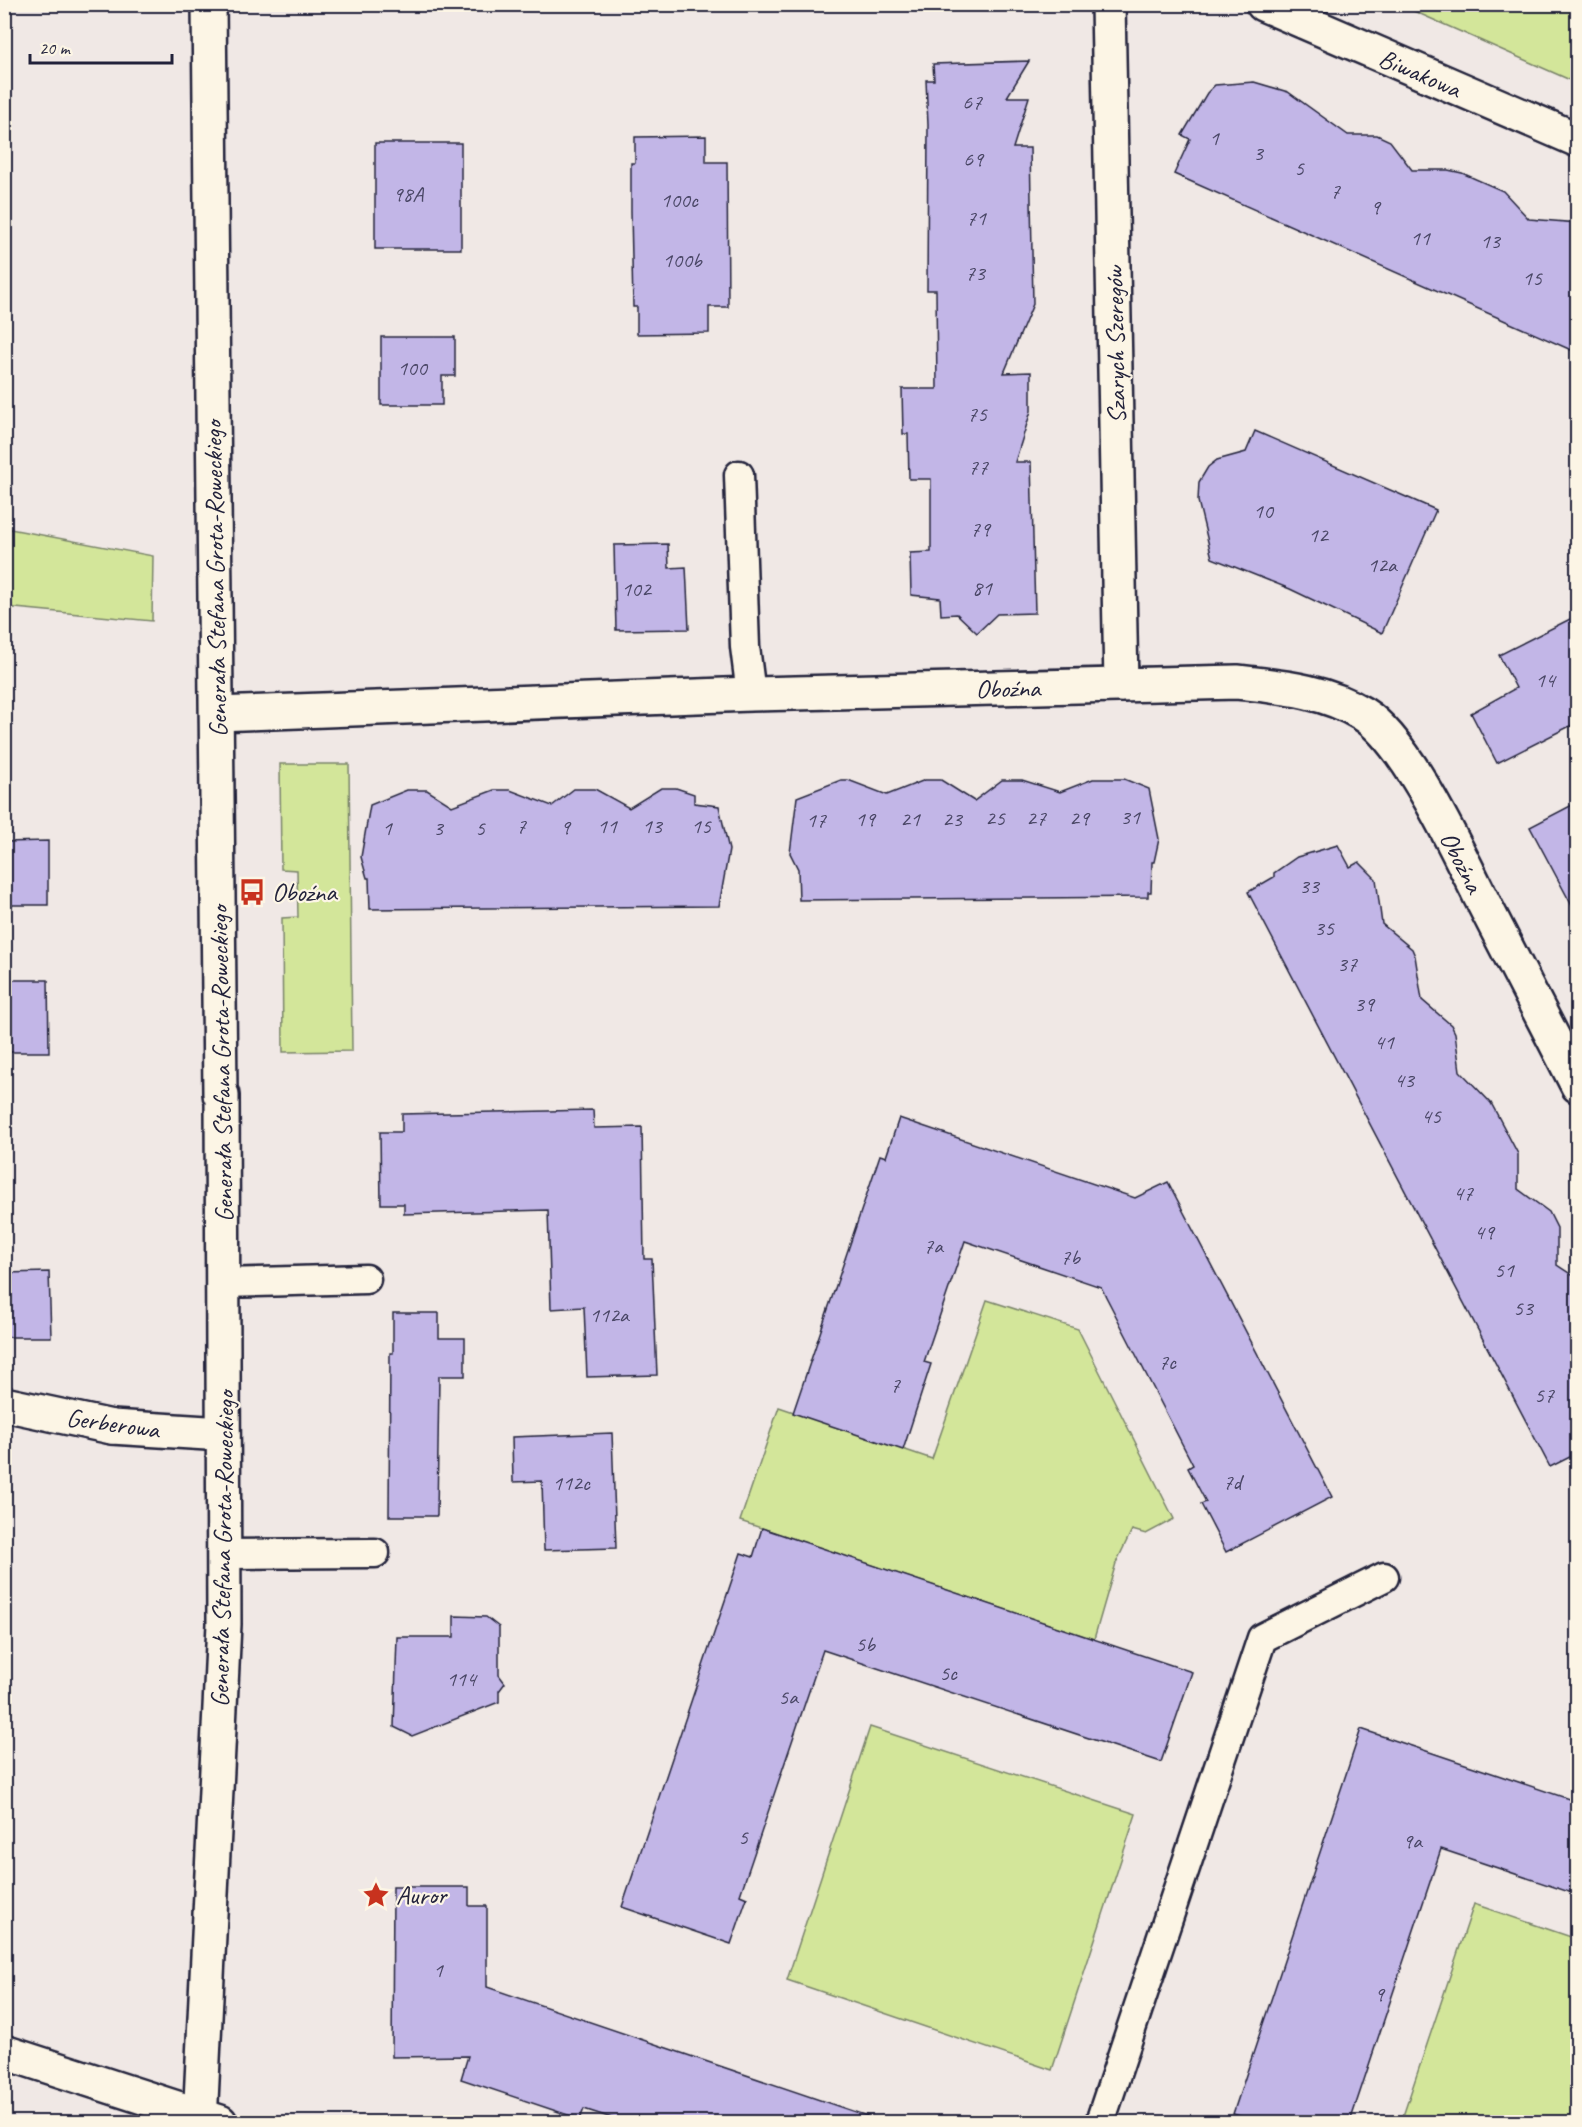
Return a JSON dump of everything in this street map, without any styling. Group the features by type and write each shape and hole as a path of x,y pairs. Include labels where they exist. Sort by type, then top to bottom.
{"street":[{"name":"Generała Stefana Grota-Roweckiego","path":"207,2120 224,1554 209,4"},
{"name":"Szarych Szeregów","path":"1108,4 1121,685"},
{"name":"Biwakowa","path":"1263,4 1578,140"},
{"name":"Oboźna","path":"217,714 751,694 1237,682 1298,688 1330,697 1365,715 1392,742 1433,806 1578,1086"},
{"name":"Gerberowa","path":"4,1404 112,1427 223,1434"},
{"path":"4,2052 207,2120"}],"lane":[{"path":"739,475 745,647 751,694"},
{"path":"223,1283 366,1279"},
{"path":"224,1554 375,1553"},
{"path":"1100,2122 1262,1638 1384,1577"}],"green space":[{"path":"1400,5 1577,5 1577,83"},
{"path":"5,528 153,556 152,621 5,607"},
{"path":"280,764 349,764 352,1051 283,1052 282,918 298,917 297,870 281,869"},
{"path":"987,1300 1078,1329 1174,1519 1146,1534 1132,1530 1116,1563 1094,1639 740,1521 779,1407 932,1459"},
{"path":"870,1727 1136,1814 1052,2070 787,1980"},
{"path":"1474,1904 1577,1939 1577,2122 1401,2122"}],"building":[{"path":"1029,61 1007,97 1029,97 1013,148 1030,148 1033,304 1004,373 1031,372 1031,411 1015,462 1031,462 1035,613 997,614 977,633 957,614 941,615 940,598 911,595 910,553 931,552 931,479 909,479 908,434 903,434 902,389 937,389 936,290 927,290 926,80 934,80 933,64"},
{"path":"1254,82 1288,92 1348,135 1377,135 1390,141 1412,170 1448,170 1462,173 1503,191 1529,219 1578,223 1578,353 1174,174 1190,139 1182,135 1207,93 1215,85"},
{"path":"706,136 706,162 727,162 728,307 709,307 709,333 637,334 637,307 633,307 631,211 631,163 635,163 635,137"},
{"path":"375,143 461,143 461,249 375,249"},
{"path":"381,337 455,337 455,376 442,376 442,405 381,405"},
{"path":"1255,431 1436,510 1382,633 1290,589 1212,558 1198,501 1199,482 1208,467 1217,460 1246,452"},
{"path":"668,544 669,568 686,567 689,629 616,630 614,545"},
{"path":"1578,615 1578,722 1497,763 1471,713 1516,688 1499,655"},
{"path":"1093,779 1124,779 1149,789 1159,839 1154,862 1152,862 1151,892 1148,892 1148,897 799,900 798,869 790,853 797,797 841,780 848,780 887,795 925,780 941,780 974,801 1002,780 1022,780 1060,792"},
{"path":"661,788 676,788 694,794 694,803 719,806 729,850 719,906 370,909 369,878 367,878 361,857 370,805 407,790 427,790 452,806 494,790 510,790 552,806 574,789 595,789 629,808"},
{"path":"1578,802 1578,917 1530,827"},
{"path":"48,841 48,905 4,905 4,842"},
{"path":"1338,845 1350,867 1359,862 1376,879 1382,924 1412,949 1422,1000 1451,1025 1455,1033 1460,1071 1491,1103 1518,1154 1518,1189 1549,1212 1557,1228 1557,1265 1578,1279 1578,1453 1550,1467 1248,892 1274,877 1274,873 1297,857"},
{"path":"4,980 48,980 49,1052 4,1052"},
{"path":"593,1110 594,1128 642,1127 644,1259 652,1259 657,1375 587,1377 584,1307 551,1309 548,1210 404,1214 404,1204 381,1204 380,1132 402,1132 402,1114"},
{"path":"899,1118 1135,1198 1168,1182 1332,1497 1226,1552 1201,1504 1206,1502 1188,1468 1193,1465 1101,1287 965,1241 924,1362 931,1364 903,1450 793,1413 880,1155 886,1157"},
{"path":"49,1272 51,1337 4,1337 4,1273"},
{"path":"393,1313 439,1313 439,1338 465,1338 465,1376 439,1376 437,1516 389,1516 390,1353 393,1353"},
{"path":"612,1433 616,1548 544,1550 542,1481 513,1482 512,1437"},
{"path":"762,1528 1192,1672 1161,1762 823,1650 740,1895 747,1898 731,1944 622,1907 741,1553 753,1557"},
{"path":"454,1616 486,1617 499,1627 499,1675 505,1683 499,1691 499,1702 412,1736 394,1727 397,1637 454,1637"},
{"path":"1361,1729 1578,1802 1578,1895 1441,1849 1350,2122 1260,2122 1233,2114"},
{"path":"393,1887 469,1887 469,1906 487,1906 487,1987 867,2116 866,2122 624,2122 584,2109 580,2119 461,2079 468,2056 392,2057"}],"place":[{"name":"Oboźna","path":"252,892"},
{"name":"Auror","path":"376,1895"}]}
